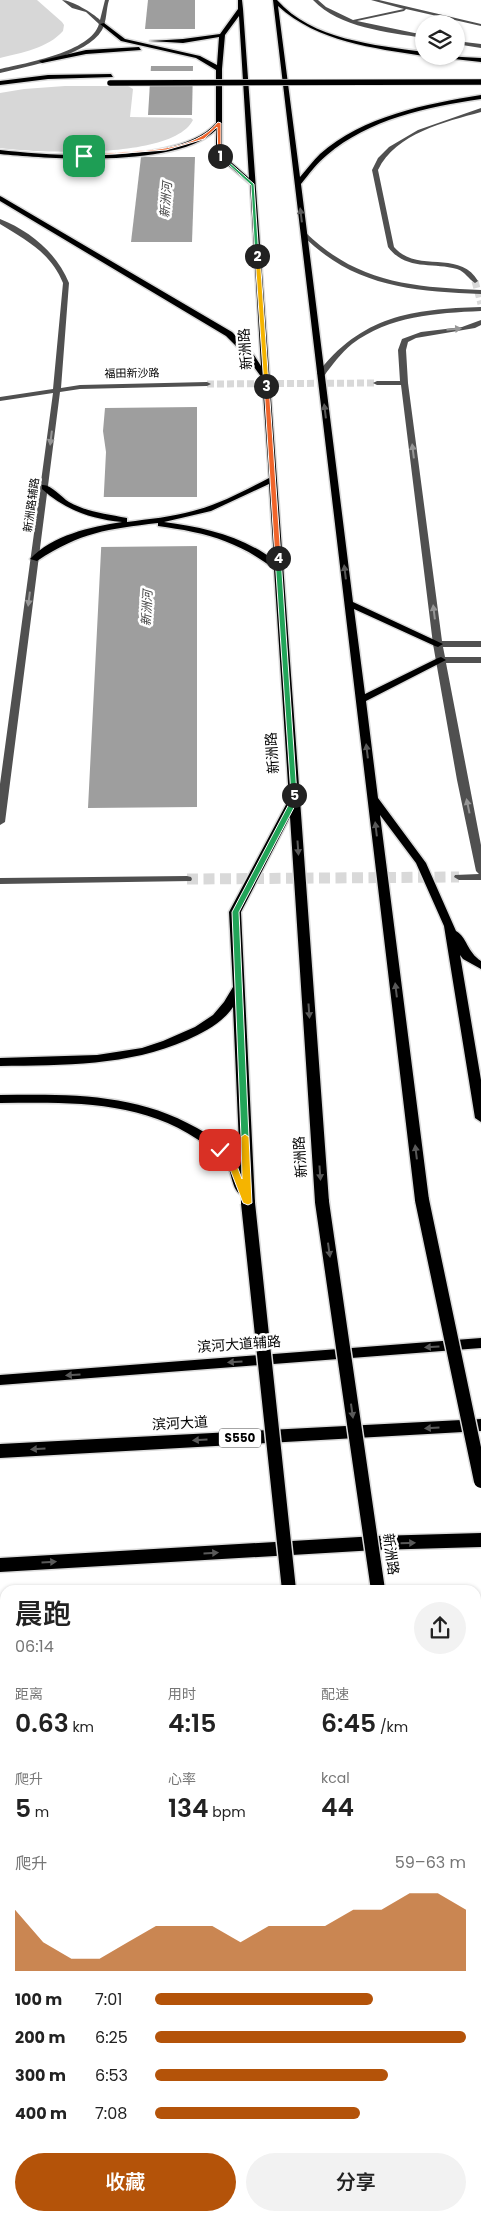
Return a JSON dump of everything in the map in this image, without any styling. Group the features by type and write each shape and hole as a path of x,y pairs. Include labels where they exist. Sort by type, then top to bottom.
{"highway":[{"name":"滨河大道","path":"0,1451 481,1425"},
{"path":"0,1565 366,1544 481,1540"}],"main road":[{"name":"新洲路","path":"240,0 322,1202 377,1585"},
{"path":"275,0 296,19 318,30 347,39 415,52"},
{"path":"275,0 422,1200 481,1481"},
{"path":"241,9 222,35 219,155 252,184"},
{"path":"102,24 113,34 131,42 198,57 210,62 220,72"},
{"path":"113,34 140,40 167,41 196,40 222,35"},
{"path":"42,60 105,50 167,50"},
{"path":"465,58 481,60"},
{"path":"211,75 220,72"},
{"path":"241,75 251,75"},
{"path":"281,75 291,75"},
{"path":"0,82 48,77 121,76"},
{"path":"0,89 52,84 110,83 481,82"},
{"path":"298,184 324,154 351,136 386,120 424,108 481,97"},
{"path":"0,152 65,156 166,149 202,138 213,131 219,123"},
{"path":"0,198 229,334 249,354 266,379"},
{"path":"34,559 51,548 81,534 101,528 203,511 225,504 273,479"},
{"path":"45,487 67,506 82,513 203,531 245,545 264,556 279,568"},
{"path":"349,603 438,644"},
{"path":"361,700 441,660"},
{"path":"373,799 421,863 450,926 467,957 481,966"},
{"path":"288,1585 248,1203 235,912 294,800"},
{"path":"450,926 481,1118"},
{"path":"0,1062 72,1061 125,1056 168,1045 202,1028 225,1010 238,987"},
{"path":"0,1099 94,1100 118,1103 158,1113 191,1129 220,1150 232,1163 248,1203"},
{"name":"滨河大道辅路","path":"0,1380 481,1343"}],"street":[{"path":"64,0 74,7 88,11 102,24"},
{"path":"0,71 61,55 87,42 98,33 107,0"},
{"path":"315,0 327,9 352,20 415,35"},
{"path":"373,0 481,25"},
{"path":"88,11 90,5"},
{"path":"352,20 409,8"},
{"path":"465,43 481,46"},
{"path":"476,281 473,274 465,269 417,262 395,253 391,247 376,170 378,161 399,142 436,125 481,110"},
{"name":"新洲路辅路","path":"0,221 54,258 64,274 66,291 57,390 45,487 0,822"},
{"path":"304,234 317,250 335,262 361,274 386,282 419,288 481,292"},
{"path":"321,374 349,343 380,325 430,313 481,309"},
{"path":"481,322 468,328 418,334 405,341 402,350 404,383 438,644 481,871"},
{"path":"377,383 404,383"},
{"name":"福田新沙路","path":"0,399 57,390 119,384 207,384"},
{"name":"福田新沙路","path":"0,391 57,390"},
{"path":"438,644 481,644"},
{"path":"441,660 481,660"},
{"path":"459,877 481,877"},
{"path":"0,881 187,879"}],"shaded area":[{"path":"0,0 37,0 62,22 64,25 63,31 42,46 0,58"},
{"path":"65,86 128,86 133,89 130,117 191,118 193,120 181,133 160,142 133,148 72,152 0,148 0,93"}],"water":[{"path":"148,0 195,0 195,29 145,29"},
{"path":"151,66 193,66 192,115 148,115"},
{"name":"新洲河","path":"141,157 195,157 192,242 131,242"},
{"name":"新洲河","path":"197,407 197,807 88,808 106,452 103,431 105,408"}],"pier":[{"path":"148,71 195,71 195,86 147,86"},
{"path":"102,497 200,497 200,546 99,547"}],"tunnel":[{"path":"475,281 481,304"},
{"path":"207,384 377,383"},
{"path":"187,879 459,877"}],"route":[{"path":"84,156 166,149 202,138 213,131 219,123 219,155 252,184 294,800 235,912 248,1203 232,1163 220,1150"}]}
